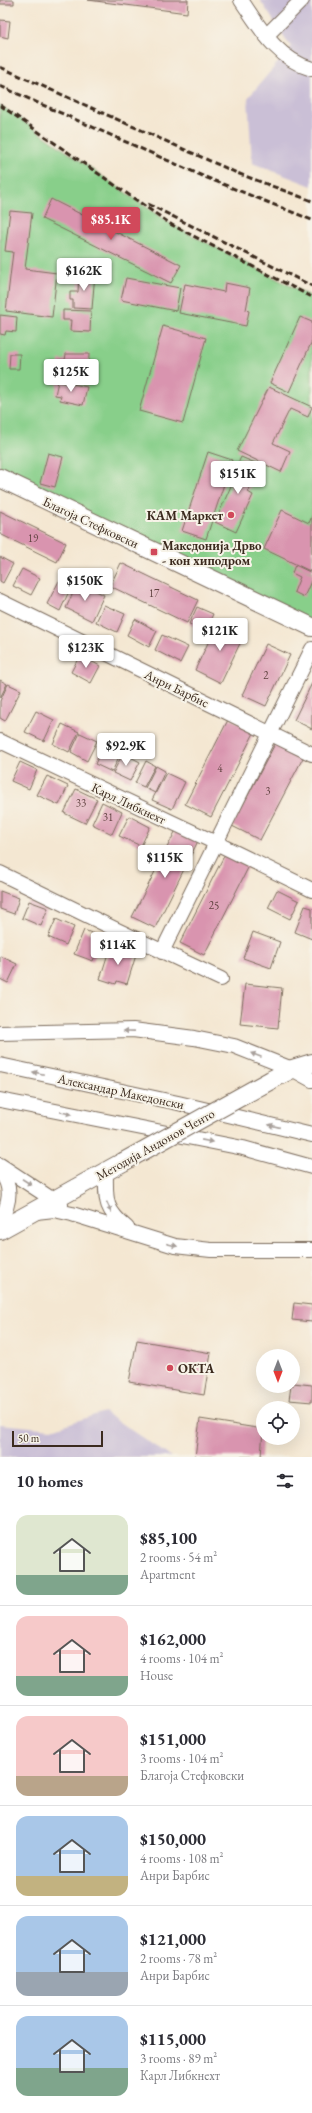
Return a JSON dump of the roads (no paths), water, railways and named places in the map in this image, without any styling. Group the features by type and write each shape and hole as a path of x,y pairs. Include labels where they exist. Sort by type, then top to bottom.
{"main road":[{"name":"Благоја Стефковски","path":"0,478 312,627"},
{"name":"Методија Андонов Ченто","path":"0,1230 271,1080 292,1069 312,1063"}],"street":[{"path":"241,0 266,36 284,56 302,67 312,70"},
{"path":"266,36 302,0"},
{"name":"Анри Барбис","path":"0,601 312,754"},
{"path":"162,952 269,733 312,649"},
{"name":"Карл Либкнехт","path":"0,742 216,843 312,890"},
{"path":"0,872 162,952 221,979"},
{"path":"0,1033 133,1030 194,1038 234,1046 292,1069 312,1080"},
{"name":"Александар Македонски","path":"0,1065 178,1103 312,1135"},
{"path":"0,1100 243,1148 312,1167"},
{"path":"0,1165 54,1200 72,1214"},
{"path":"106,1170 106,1203 119,1222 134,1234"},
{"path":"0,1172 5,1177 9,1202 0,1222"},
{"path":"29,1214 43,1210 72,1214 175,1246 211,1250 312,1250"}],"railway":[{"path":"0,67 237,173 312,201"},
{"path":"0,86 205,177 312,220"},
{"path":"0,105 172,225 312,297"},
{"path":"148,204 312,286"}],"place":[{"name":"КАМ Маркет","path":"231,515"},
{"name":"Македонија Дрво - кон хиподром","path":"154,552"},
{"name":"ОКТА","path":"170,1368"}]}
